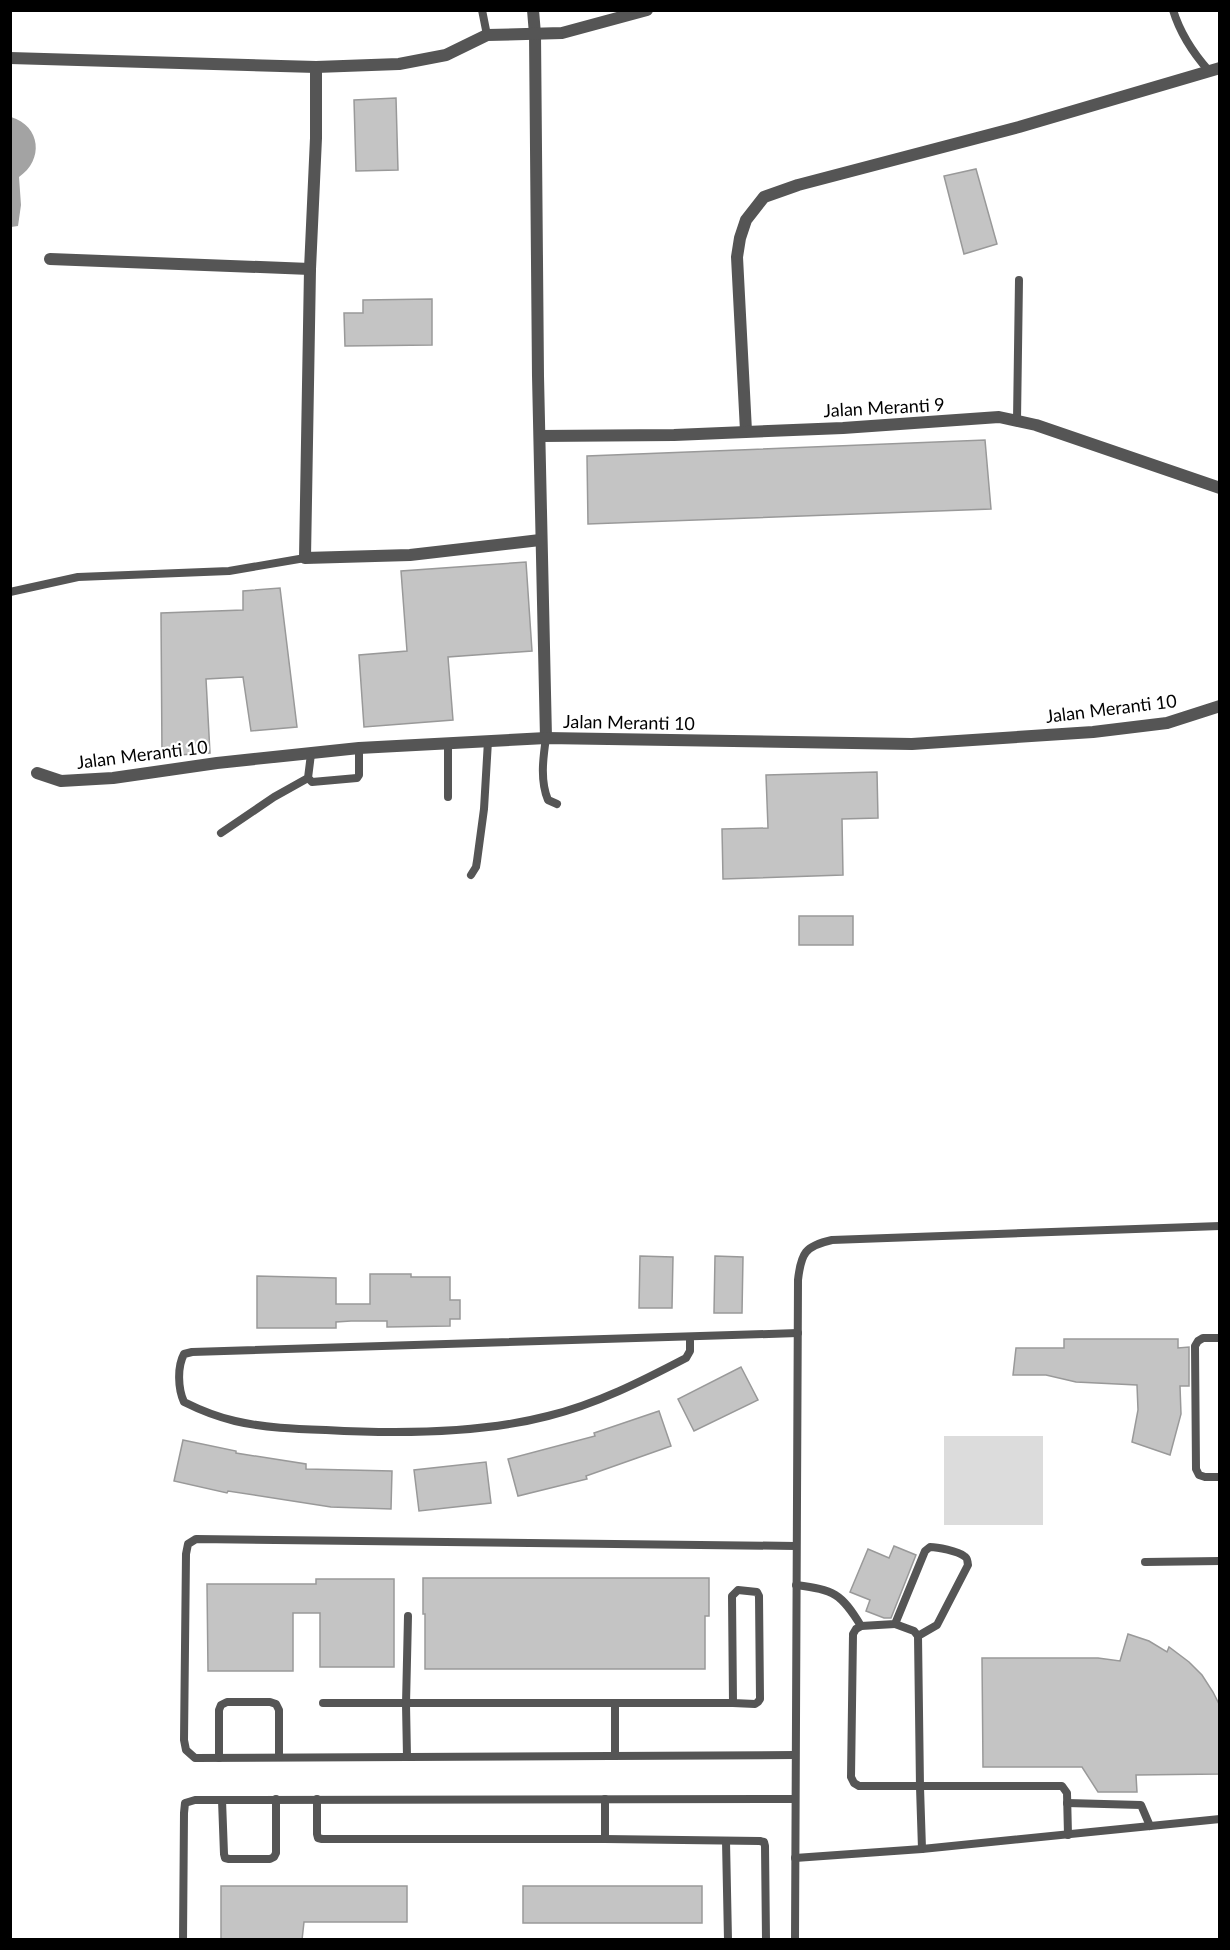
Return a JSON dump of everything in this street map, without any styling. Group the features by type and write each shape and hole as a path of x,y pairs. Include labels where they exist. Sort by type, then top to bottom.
{"street":[{"path":"533,10 540,540 546,738"},
{"path":"10,58 316,67 399,64 446,55 487,35 562,33 647,10"},
{"path":"316,67 305,558 410,555 540,540"},
{"path":"746,431 737,257 746,220 764,197 798,185 1019,126 1214,69"},
{"path":"50,259 310,269"},
{"name":"Jalan Meranti 9","path":"540,436 674,435 843,428 999,417 1036,425 1220,489"},
{"name":"Jalan Meranti 10","path":"37,773 61,781 113,778 217,763 359,748 546,738 912,744 1082,733 1167,723 1220,706"}],"lane":[{"path":"482,10 487,35"},
{"path":"1173,10 1178,29 1201,62 1214,69"},
{"path":"1017,420 1019,280"},
{"path":"10,592 78,577 229,572 305,558"},
{"path":"546,738 543,758 544,791 548,800 556,804"},
{"path":"471,875 476,867 484,810 488,741"},
{"path":"448,743 448,797"},
{"path":"308,778 312,782 357,778 359,748"},
{"path":"308,778 310,754"},
{"path":"221,833 274,797 308,778"},
{"path":"795,1940 798,1333 800,1266 805,1251 815,1244 832,1240 1220,1226"},
{"path":"690,1337 690,1351 686,1358 603,1399 547,1417 492,1426 421,1432 356,1432 281,1428 235,1421 184,1402 180,1394 180,1361 184,1354 192,1352 798,1333"},
{"path":"1220,1338 1203,1338 1198,1341 1195,1346 1195,1358 1196,1469 1199,1475 1204,1477 1220,1477"},
{"path":"795,1755 195,1758 186,1750 184,1740 186,1554 188,1544 196,1539 796,1546"},
{"path":"895,1624 925,1551 930,1547 936,1547 964,1555 968,1565 937,1625 918,1636"},
{"path":"1145,1562 1220,1561"},
{"path":"796,1585 819,1588 836,1594 850,1607 861,1626"},
{"path":"323,1703 755,1704 760,1699 759,1596 753,1590 738,1590 732,1596 733,1703"},
{"path":"407,1756 408,1617"},
{"path":"922,1849 920,1787 918,1636 914,1631 895,1624 861,1626 853,1634 851,1777 854,1783 859,1786 920,1787 1062,1786 1066,1792 1068,1834"},
{"path":"219,1758 219,1710 221,1704 227,1702 276,1704 279,1710 279,1757"},
{"path":"615,1704 615,1756"},
{"path":"317,1798 317,1834 318,1838 322,1839 605,1839 764,1842 766,1940"},
{"path":"605,1798 605,1839"},
{"path":"183,1940 185,1803 195,1800 795,1798"},
{"path":"222,1800 225,1858 270,1859 276,1853 276,1799"},
{"path":"1067,1803 1141,1805 1150,1826"},
{"path":"795,1858 922,1849 1220,1819"},
{"path":"726,1841 729,1940"}],"shaded area":[{"path":"11,117 21,121 28,128 36,144 33,162 19,177 21,205 18,226 11,227"},
{"path":"944,1436 1043,1436 1043,1525 944,1525"}],"building":[{"path":"396,98 398,170 356,171 354,100"},
{"path":"976,169 997,244 964,254 944,176"},
{"path":"432,299 432,345 345,346 344,313 363,313 363,300"},
{"path":"985,440 991,509 588,524 587,456"},
{"path":"526,562 532,651 448,657 453,720 364,727 359,655 407,651 401,571"},
{"path":"280,588 297,727 251,731 243,677 206,679 210,753 162,756 161,613 243,610 243,591"},
{"path":"877,772 878,818 842,819 843,875 723,879 722,829 768,828 766,775"},
{"path":"799,916 853,916 853,945 799,945"},
{"path":"640,1256 673,1257 672,1308 639,1308"},
{"path":"715,1256 743,1257 742,1313 714,1313"},
{"path":"370,1274 450,1277 450,1300 460,1300 460,1319 450,1319 450,1326 387,1327 387,1321 351,1321 336,1322 336,1328 257,1328 257,1276 336,1278 336,1304 370,1304"},
{"path":"1064,1339 1178,1339 1178,1348 1189,1347 1189,1386 1180,1386 1181,1414 1170,1455 1132,1442 1138,1410 1137,1385 1076,1382 1046,1375 1013,1375 1016,1348 1064,1348"},
{"path":"741,1367 758,1400 694,1431 678,1399"},
{"path":"659,1411 671,1446 586,1476 587,1479 518,1496 508,1459 595,1436 594,1433"},
{"path":"183,1440 236,1451 236,1453 306,1464 306,1469 392,1471 391,1509 331,1507 228,1491 227,1493 174,1481"},
{"path":"486,1462 491,1503 419,1511 414,1470"},
{"path":"894,1546 916,1555 891,1618 884,1618 866,1611 870,1600 850,1592 868,1549 889,1558"},
{"path":"423,1578 709,1578 709,1616 705,1616 705,1669 425,1669"},
{"path":"316,1579 394,1579 394,1667 320,1667 320,1613 293,1613 293,1671 208,1671 207,1584 316,1584"},
{"path":"1128,1634 1149,1641 1167,1652 1169,1647 1202,1675 1220,1706 1220,1774 1136,1775 1137,1792 1098,1792 1082,1767 983,1767 982,1658 1098,1658 1120,1661"},
{"path":"221,1886 407,1886 407,1922 304,1922 302,1940 221,1940"},
{"path":"523,1886 702,1886 702,1923 523,1923"}]}
